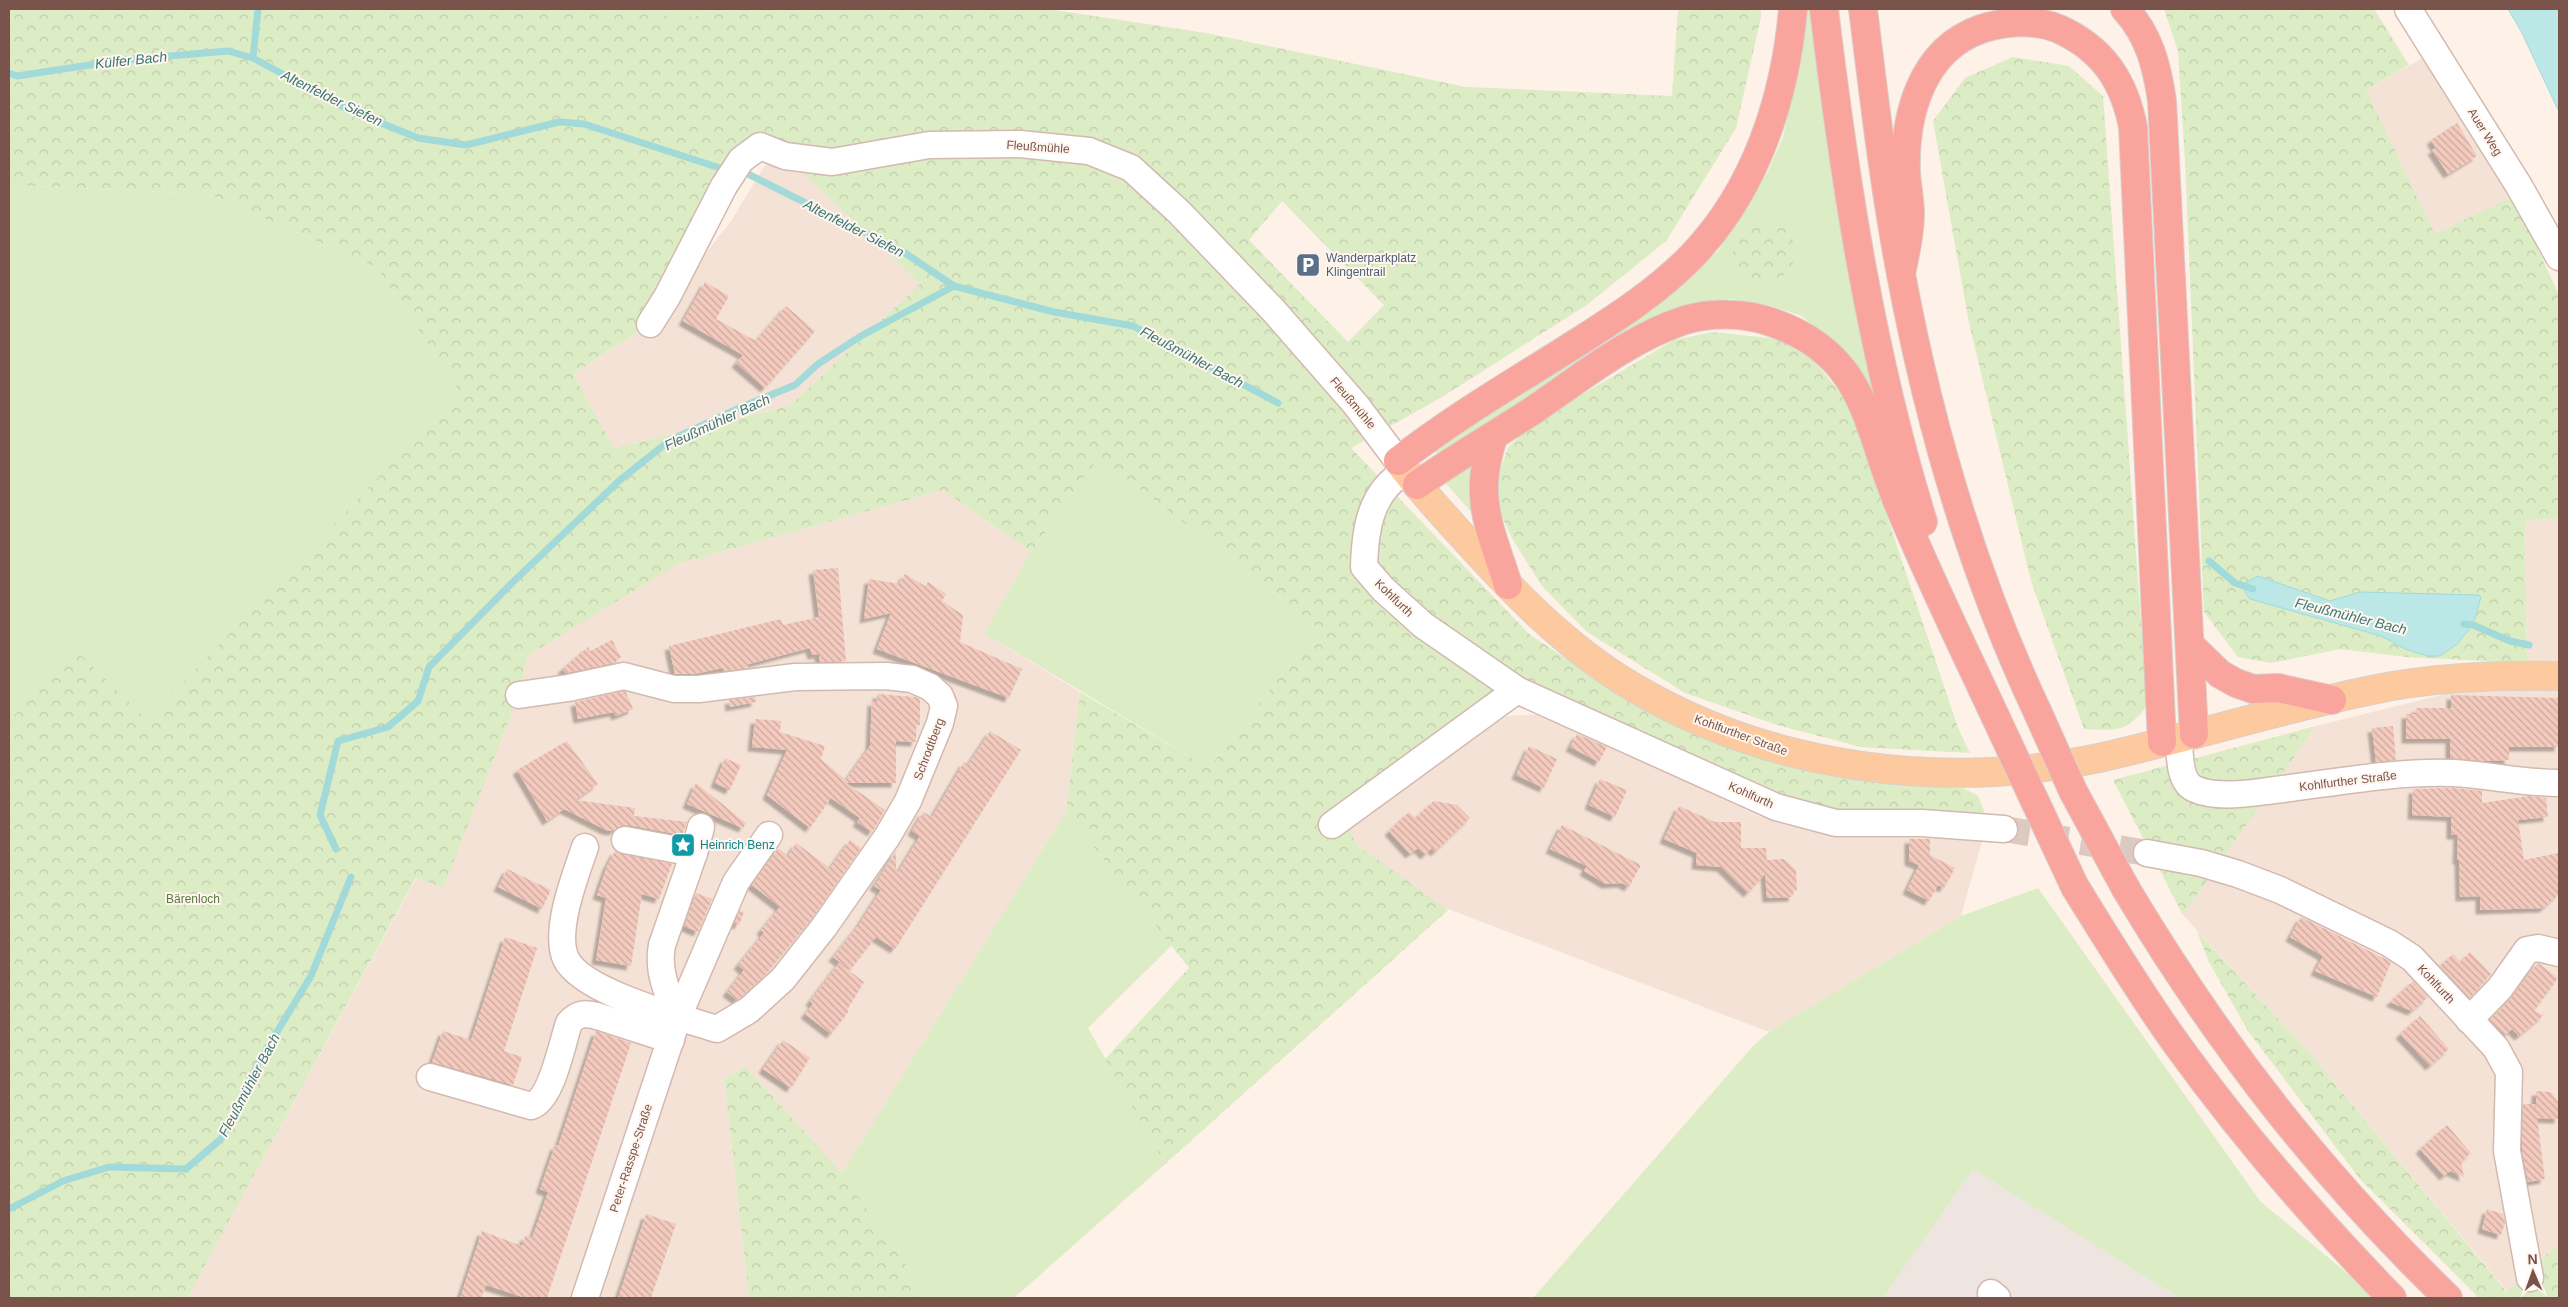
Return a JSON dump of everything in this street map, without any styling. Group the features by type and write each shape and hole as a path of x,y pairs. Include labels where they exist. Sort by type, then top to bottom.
{"highway":[{"path":"1407,472 1498,393 1624,313 1692,256 1720,223 1744,186 1758,156 1782,82 1790,38 1792,9"},
{"path":"1824,9 1840,145 1870,317 1916,498 1956,629"},
{"path":"1863,9 1879,140 1901,274 1937,431 1953,488 1994,608 2017,668 2073,791 2126,889 2208,1020 2268,1101 2376,1226 2448,1298"},
{"path":"2125,9 2136,20 2147,39 2154,59 2162,101 2190,645 2178,738"},
{"path":"1901,274 1907,247 1910,214 1906,172 1908,131 1920,86 1934,62 1954,44 1973,32 1996,24 2026,22 2059,29 2083,43 2101,57 2122,88 2133,127 2178,738"},
{"path":"1407,472 1493,437 1640,340 1688,320 1723,315 1740,315 1791,329 1822,349 1837,362 1859,394 1898,502 2075,887 2178,1046 2241,1129 2298,1197 2392,1298"},
{"path":"1493,437 1484,472 1485,505 1508,585"},
{"path":"2190,645 2220,674 2236,683 2253,688 2278,688 2332,700"}],"main road":[{"name":"Kohlfurther Straße","path":"1407,472 1508,585 1578,648 1633,687 1698,721 1740,737 1793,753 1876,767 1964,773 2039,768 2098,758 2370,690 2454,678 2559,676"}],"street":[{"name":"Auer Weg","path":"2408,9 2519,186 2559,257"},
{"name":"Fleußmühle","path":"650,324 667,297 724,186 741,160 760,146 785,156 832,162 929,145 1020,144 1088,152 1131,168 1179,212 1274,311 1381,436 1407,472"},
{"name":"Kohlfurth","path":"1407,472 1396,477 1378,495 1365,539 1364,567 1395,601 1423,625 1517,690 1776,807 1836,823 1922,823 2004,829"},
{"name":"Schrodtberg","path":"519,695 568,688 624,676 674,689 699,689 776,678 866,676 912,679 930,687 940,696 944,706 942,716 908,801 866,867 824,927 782,979 749,1010 717,1029 674,1029 648,1009 594,983 578,972 566,959 564,916 585,848"},
{"path":"1332,825 1517,690"},
{"name":"Kohlfurther Straße","path":"2178,738 2184,778 2193,789 2207,793 2254,793 2402,775 2436,774 2559,783"},
{"path":"674,1029 659,959 701,826"},
{"path":"674,1029 736,882 769,835"},
{"path":"625,840 694,853"},
{"name":"Kohlfurth","path":"2147,853 2201,863 2238,874 2280,890 2389,943 2412,958 2496,1048 2509,1072 2507,1151 2530,1278"},
{"path":"2469,1020 2500,988 2527,950 2538,948 2559,952"},
{"path":"430,1077 531,1106 538,1104 547,1092 569,1023 575,1016 584,1013 674,1029"},
{"name":"Peter-Rasspe-Straße","path":"584,1298 674,1029"}],"shaded area":[{"path":"2426,56 2513,196 2435,234 2366,90"},
{"path":"765,165 795,165 920,284 789,406 614,448 573,374 650,324 731,221"},
{"path":"943,490 1031,552 984,633 1080,692 1066,812 842,1173 746,1067 724,1078 749,1298 187,1298 417,877 443,887 519,695 527,656 678,564"},
{"path":"2559,518 2559,1243 2508,1292 2309,1052 2183,915 2316,726 2453,692 2527,663 2525,521"},
{"path":"1545,714 1758,816 1844,838 1983,838 1961,916 1769,1032 1443,907 1356,844 1348,827 1507,716"},
{"path":"1973,1168 2180,1298 1883,1298"}],"green space":[{"path":"9,9 654,9 675,20 734,9 1048,9 1206,33 1466,87 1672,96 1678,9 1761,9 1761,17 1736,128 1666,241 1588,304 1442,397 1351,448 1529,634 1624,697 1691,732 1735,750 1791,767 1829,776 1873,782 1963,788 1978,796 1988,821 1845,814 1778,798 1563,704 1489,703 1338,804 1356,844 1448,910 1165,1164 1105,1059 1189,968 1066,812 1080,692 1209,768 1318,628 1099,457 1031,552 943,490 678,564 527,656 519,695 443,888 416,877 187,1298 9,1298 9,721 77,651 147,720 460,392 376,267 208,194 9,185","holes":["760,146 785,156 920,284 789,406 614,448 573,374 650,324","1282,201 1384,305 1348,342 1249,240"]},
{"path":"654,9 734,9 675,20"},
{"path":"1803,9 1813,9 1881,421 1840,351 1802,316 1772,306 1730,299 1689,303 1637,326 1439,459 1435,451 1688,279 1718,251 1768,171 1783,137 1792,95"},
{"path":"2164,9 2374,9 2409,65 2366,90 2435,234 2513,196 2559,295 2559,518 2525,521 2527,663 2407,657 2340,649 2271,663 2238,657 2204,612 2185,160 2178,51"},
{"path":"2013,57 2069,66 2103,96 2147,705 2134,720 2120,728 2105,730 2084,729 2031,581 1969,323 1933,121 1965,78"},
{"name":"Bärenloch","path":"9,185 208,194 376,267 460,392 678,564 527,656 519,695 443,888 416,877 187,1298 9,1298"},
{"path":"1764,221 1776,224 1786,230 1792,240 1795,252 1792,264 1786,274 1776,280 1764,283 1752,280 1742,274 1736,264 1733,252 1736,240 1742,230 1752,224"},
{"path":"1712,332 1778,339 1814,361 1849,403 1958,728 1970,753 1861,747 1777,725 1685,693 1587,632 1542,586 1513,540 1499,510 1497,479 1508,447 1539,420 1674,340"},
{"path":"1098,456 1318,628 1209,768 984,633 1031,552"},
{"path":"1470,464 1473,514 1443,480"},
{"path":"2316,726 2183,915 2113,780"},
{"path":"1066,812 1172,945 1088,1028 1165,1164 1014,1298 929,1298 842,1173"},
{"path":"2038,888 2260,1201 2377,1298 2180,1298 1973,1169 1883,1298 1533,1298 1754,1045 1769,1032 1961,916"},
{"path":"2197,931 2309,1052 2507,1292 2559,1243 2559,1298 2479,1298 2360,1179 2248,1031 2208,960"},
{"path":"746,1067 842,1173 929,1298 749,1298 724,1078"}],"water":[{"path":"2508,9 2559,9 2559,112 2521,31"},
{"path":"2258,576 2330,601 2360,592 2479,595 2481,597 2473,625 2457,644 2440,656 2427,656 2405,649 2381,636 2250,599 2245,592 2245,583"}],"building":[{"path":"2457,123 2477,156 2448,174 2432,150 2436,148 2431,140"},
{"path":"705,282 729,296 716,319 756,341 786,306 815,331 765,388 736,363 743,355 683,321"},
{"path":"838,568 846,661 820,662 819,654 812,655 810,648 749,664 749,668 724,671 723,668 694,674 675,674 669,646 781,619 783,625 819,617 813,570"},
{"path":"905,574 925,586 928,582 946,594 942,601 963,615 960,642 1022,669 1009,698 877,649 891,613 864,619 869,579 899,584"},
{"path":"612,640 621,657 614,663 566,673 562,669 588,647 590,651"},
{"path":"624,691 633,709 616,716 614,712 578,719 575,702"},
{"path":"877,694 920,699 920,725 916,725 916,742 896,741 896,783 846,783 885,810 872,832 857,822 860,818 831,798 810,828 767,795 787,750 752,747 755,719 781,721 780,732 825,746 821,759 846,780 870,746 872,701 877,702"},
{"path":"2451,695 2559,698 2559,747 2509,747 2509,760 2482,761 2450,758 2450,739 2406,739 2406,714 2416,714 2416,708 2451,708"},
{"path":"755,697 756,702 730,707 729,700"},
{"path":"2393,726 2396,760 2376,762 2372,728"},
{"path":"990,731 1021,750 895,949 876,937 850,970 833,957 858,926 881,890 874,886 896,851 896,870 898,872 920,836 912,831 923,812 932,817 964,762 968,765"},
{"path":"1577,734 1607,747 1599,762 1570,747"},
{"path":"567,741 598,784 575,800 635,808 634,816 687,822 682,835 628,825 620,826 613,831 606,830 564,809 547,821 517,770"},
{"path":"1529,746 1557,759 1544,788 1516,775"},
{"path":"725,758 741,765 730,790 715,783"},
{"path":"1600,779 1627,790 1615,817 1589,805"},
{"path":"696,783 746,823 743,828 687,804"},
{"path":"2452,788 2482,791 2482,803 2529,796 2546,798 2548,817 2518,820 2524,860 2559,853 2559,894 2544,908 2480,910 2480,896 2460,897 2459,860 2457,860 2458,835 2451,835 2451,817 2412,815 2413,789"},
{"path":"1434,801 1457,805 1470,818 1435,852 1432,848 1425,855 1418,848 1410,854 1389,831 1409,812 1415,818"},
{"path":"1679,806 1715,822 1741,822 1741,848 1766,848 1767,860 1784,859 1796,870 1797,890 1793,891 1793,897 1767,898 1765,874 1748,893 1721,867 1696,865 1697,853 1664,839"},
{"path":"1562,825 1641,865 1629,887 1622,883 1606,884 1584,871 1587,866 1550,849"},
{"path":"1909,839 1930,839 1930,855 1955,868 1944,888 1938,885 1929,901 1907,890 1919,865 1909,861"},
{"path":"850,840 861,848 813,917 766,974 737,1000 727,992 744,970 738,965 764,933 761,930 780,907 752,885 778,848 788,856 796,843 830,868"},
{"path":"615,851 672,864 659,899 642,894 631,966 596,960 606,898 597,895 607,866"},
{"path":"507,869 551,890 542,909 498,887"},
{"path":"696,893 712,899 698,932 684,926"},
{"path":"740,911 744,912 739,925 734,923"},
{"path":"2301,917 2391,962 2377,997 2315,971 2323,956 2290,937"},
{"path":"505,937 537,948 504,1051 522,1057 513,1085 432,1062 443,1031 471,1040"},
{"path":"2470,952 2491,974 2470,998 2440,966 2453,954 2460,962"},
{"path":"839,963 864,982 847,1010 849,1011 831,1034 805,1014 813,1004 810,1001"},
{"path":"2538,963 2558,978 2534,1011 2544,1015 2519,1036 2512,1029 2505,1035 2490,1020 2511,998"},
{"path":"2413,981 2428,997 2412,1011 2390,1002"},
{"path":"2420,1016 2449,1049 2430,1066 2400,1034"},
{"path":"596,1031 631,1043 547,1298 526,1298 486,1285 481,1298 460,1298 482,1231 522,1246 525,1236 532,1238 548,1192 540,1189 555,1145 558,1146"},
{"path":"783,1040 810,1058 791,1088 763,1069"},
{"path":"2536,1091 2551,1092 2559,1103 2559,1119 2537,1118 2545,1179 2528,1182 2522,1150 2523,1104 2535,1104 2536,1111"},
{"path":"2447,1125 2471,1153 2461,1162 2464,1177 2450,1171 2444,1176 2420,1149"},
{"path":"2487,1209 2503,1214 2505,1223 2501,1235 2482,1229"},
{"path":"646,1214 676,1224 651,1298 618,1298"}],"waterway":[{"name":"Altenfelder Siefen","path":"258,9 253,58 349,110 418,138 466,145 559,122 584,124 720,168"},
{"name":"Külfer Bach","path":"9,73 17,76 123,60 228,51 253,58"},
{"name":"Altenfelder Siefen","path":"750,175 905,253 954,286"},
{"name":"Fleußmühler Bach","path":"336,849 320,815 338,741 388,727 418,701 429,667 515,580 620,480 669,441 737,409 795,385 818,364 861,336 954,286 1054,312 1133,326 1278,403"},
{"name":"Fleußmühler Bach","path":"2209,561 2235,583 2253,589"},
{"name":"Fleußmühler Bach","path":"2464,624 2473,625 2510,641 2529,645"},
{"name":"Fleußmühler Bach","path":"9,1209 63,1181 109,1167 186,1169 221,1139 261,1058 311,976 351,877"}],"tunnel":[{"path":"2004,829 2147,853"}],"place":[{"name":"Wanderparkplatz Klingentrail","path":"1308,265"},
{"name":"Heinrich Benz","path":"683,845"}]}
